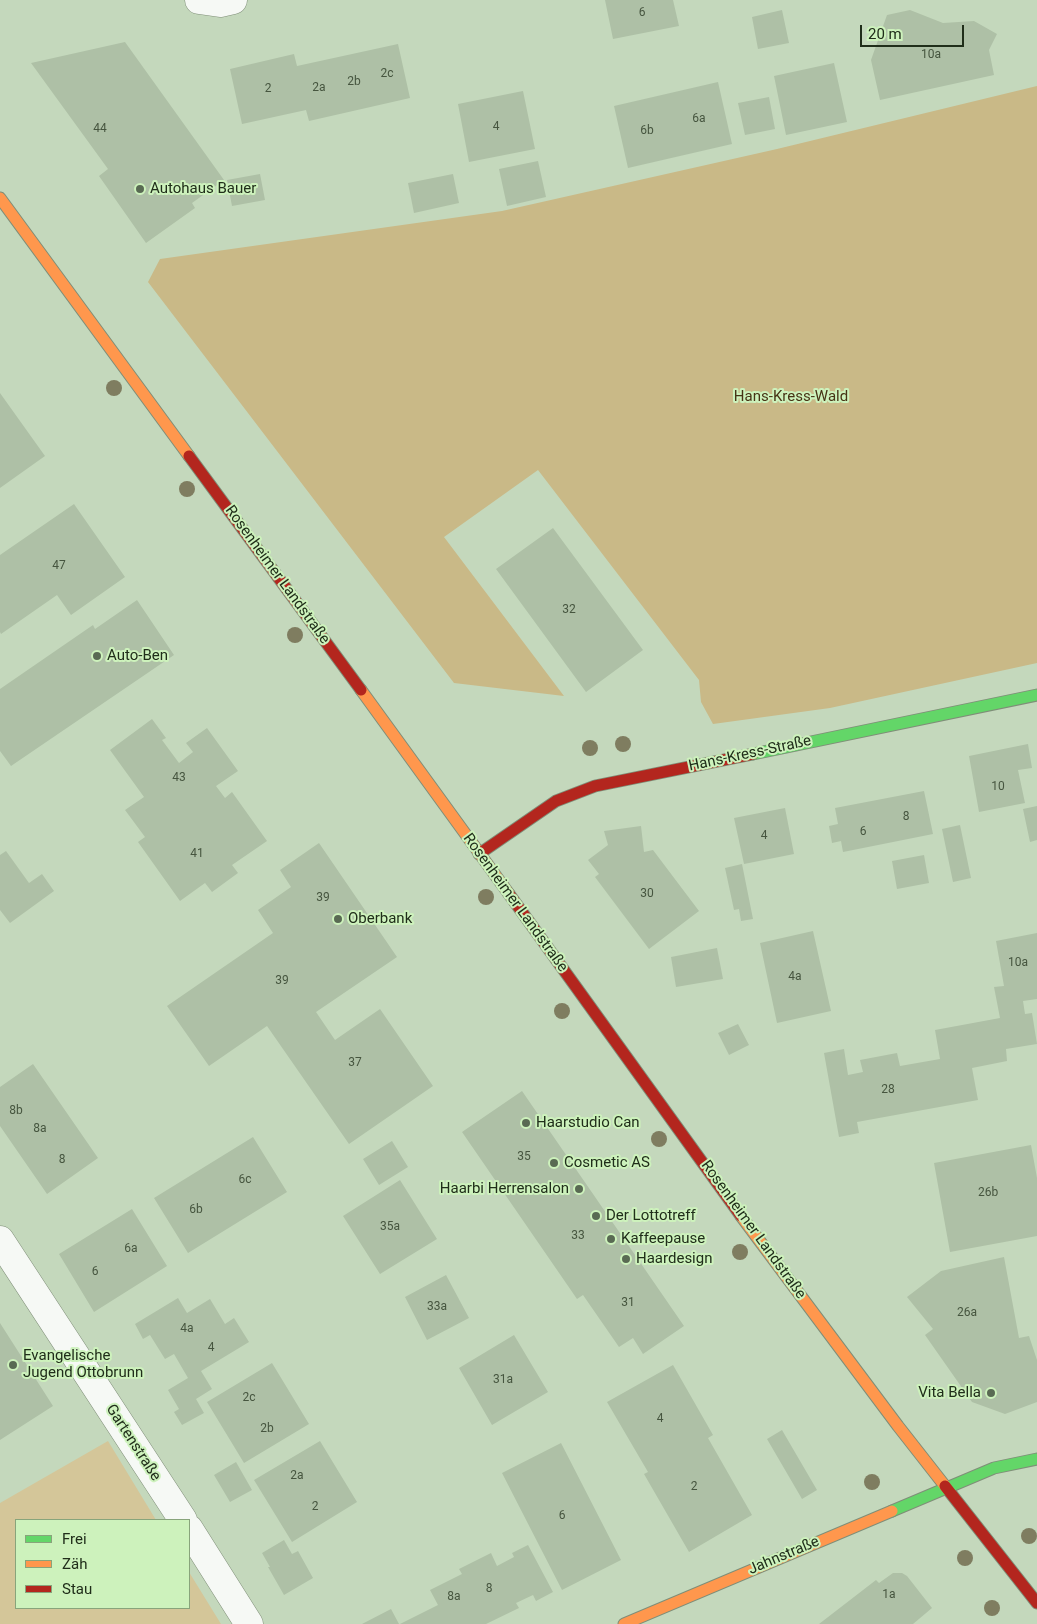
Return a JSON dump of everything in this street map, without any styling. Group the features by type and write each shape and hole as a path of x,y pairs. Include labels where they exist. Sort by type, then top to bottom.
{"main road":[{"name":"Rosenheimer Landstraße","path":"0,198 600,1018 736,1209 945,1488 1037,1603"},
{"name":"Hans-Kress-Straße","path":"479,854 556,800 595,786 1037,696"},
{"name":"Jahnstraße","path":"624,1624 660,1617 945,1488 994,1468 1037,1459"}],"street":[{"path":"199,0 220,3 234,0"},
{"name":"Gartenstraße","path":"0,1240 182,1519"},
{"path":"190,1531 249,1624"}],"shaded area":[{"path":"108,1441 155,1519 15,1519 15,1609 190,1609 190,1574 221,1624 0,1624 0,1503"}],"green space":[{"name":"Hans-Kress-Wald","path":"1037,86 1037,663 830,708 713,724 701,702 699,680 538,470 444,537 564,696 454,683 148,282 160,259 502,211 777,149"}],"building":[{"path":"605,0 673,0 679,26 613,39"},
{"path":"782,10 789,43 758,49 752,17"},
{"path":"910,10 943,23 974,21 997,34 989,50 994,75 880,100 871,60 887,15"},
{"path":"125,42 224,180 192,203 195,208 146,243 99,176 108,169 31,63"},
{"path":"398,44 410,98 309,121 306,110 242,124 230,69 294,54 297,66"},
{"path":"834,63 847,122 786,135 774,76"},
{"path":"718,82 732,144 628,168 614,106"},
{"path":"523,91 535,149 469,162 458,104"},
{"path":"769,97 775,129 745,135 738,103"},
{"path":"538,161 546,197 507,206 499,169"},
{"path":"260,174 265,200 232,206 227,180"},
{"path":"453,174 459,203 414,213 408,183"},
{"path":"0,393 45,456 0,488"},
{"path":"74,504 125,577 71,615 57,595 1,634 0,555"},
{"path":"553,528 643,650 586,692 496,569"},
{"path":"137,600 174,655 11,766 0,751 0,689 93,625 95,629"},
{"path":"152,719 166,738 162,740 179,763 193,752 186,743 207,728 238,771 216,786 225,798 232,792 267,841 232,865 238,873 212,892 205,883 180,901 138,842 145,837 125,810 144,797 110,750"},
{"path":"1028,744 1032,768 1018,770 1025,803 979,812 969,756"},
{"path":"924,791 933,834 843,852 841,841 832,843 829,826 838,824 835,808"},
{"path":"1037,806 1037,840 1030,842 1023,809"},
{"path":"785,808 794,854 744,864 734,818"},
{"path":"960,825 971,878 953,882 942,829"},
{"path":"641,826 644,852 653,850 699,911 649,949 595,877 599,874 588,860 608,845 604,831"},
{"path":"319,843 397,957 316,1012 335,1040 380,1009 433,1086 349,1144 267,1026 209,1066 167,1006 273,933 258,910 291,887 280,870"},
{"path":"6,851 29,883 42,874 54,891 10,923 0,910 0,855"},
{"path":"924,855 929,883 897,889 892,861"},
{"path":"742,864 753,919 741,921 739,909 734,910 725,868"},
{"path":"813,931 831,1011 777,1023 760,943"},
{"path":"1037,933 1037,999 1023,1001 1025,1014 1032,1013 1037,1044 1006,1049 1007,1061 972,1068 978,1100 857,1122 859,1133 839,1137 824,1053 844,1049 848,1075 863,1072 860,1060 897,1053 900,1066 940,1059 935,1030 1000,1018 994,987 1004,986 996,941"},
{"path":"717,948 723,979 676,987 671,957"},
{"path":"738,1024 749,1045 729,1055 718,1033"},
{"path":"33,1064 98,1158 47,1194 0,1126 0,1087"},
{"path":"522,1091 684,1326 643,1354 633,1338 619,1347 583,1295 577,1299 462,1132"},
{"path":"253,1137 287,1192 188,1253 154,1198"},
{"path":"392,1141 408,1167 379,1185 363,1159"},
{"path":"1031,1145 1037,1178 1037,1236 950,1252 934,1163"},
{"path":"400,1180 437,1239 380,1274 343,1216"},
{"path":"132,1209 167,1266 94,1312 59,1254"},
{"path":"1004,1257 1019,1338 1029,1336 1037,1360 1037,1402 1005,1414 972,1402 925,1335 933,1329 907,1297 941,1271"},
{"path":"446,1275 469,1318 427,1340 405,1297"},
{"path":"178,1298 187,1313 210,1299 225,1324 234,1318 249,1342 201,1371 212,1389 196,1399 204,1413 182,1425 174,1412 179,1409 168,1390 188,1378 174,1354 165,1359 150,1335 143,1339 135,1324"},
{"name":"Evangelische Jugend Ottobrunn","path":"0,1323 53,1406 0,1440"},
{"path":"514,1335 548,1392 492,1425 459,1368"},
{"path":"272,1363 309,1424 244,1463 207,1402"},
{"path":"673,1365 713,1435 708,1438 752,1515 689,1552 644,1474 648,1472 607,1402"},
{"path":"782,1430 817,1490 802,1499 767,1439"},
{"path":"320,1441 357,1502 292,1542 254,1480"},
{"path":"561,1443 621,1560 562,1590 502,1473"},
{"path":"236,1462 252,1490 230,1502 214,1475"},
{"path":"284,1540 292,1554 298,1551 313,1578 284,1595 262,1553"},
{"path":"528,1545 553,1592 536,1601 533,1595 516,1603 519,1608 486,1624 400,1624 438,1605 430,1590 462,1574 459,1569 491,1553 497,1566 514,1557 512,1553"},
{"path":"893,1573 902,1573 907,1576 932,1608 913,1624 819,1624 876,1580 879,1583"},
{"path":"391,1609 399,1624 362,1624"}],"traffic: fast":[{"path":"753,754 1037,695"},
{"path":"892,1511 994,1468 1037,1459"}],"traffic: slow":[{"path":"0,198 189,456"},
{"path":"361,690 509,894"},
{"path":"741,1216 945,1486"},
{"path":"624,1624 892,1511"}],"traffic: jam":[{"path":"189,456 361,690"},
{"path":"479,854 556,801 595,786 753,754"},
{"path":"509,894 741,1216"},
{"path":"945,1486 1037,1603"}],"place":[{"name":"Autohaus Bauer","path":"140,189"},
{"name":"Auto-Ben","path":"97,656"},
{"name":"Oberbank","path":"338,919"},
{"name":"Haarstudio Can","path":"526,1123"},
{"name":"Cosmetic AS","path":"554,1163"},
{"name":"Haarbi Herrensalon","path":"579,1189"},
{"name":"Der Lottotreff","path":"596,1216"},
{"name":"Kaffeepause","path":"611,1239"},
{"name":"Haardesign","path":"626,1259"},
{"name":"Evangelische Jugend Ottobrunn","path":"13,1365"},
{"name":"Vita Bella","path":"991,1393"}]}
